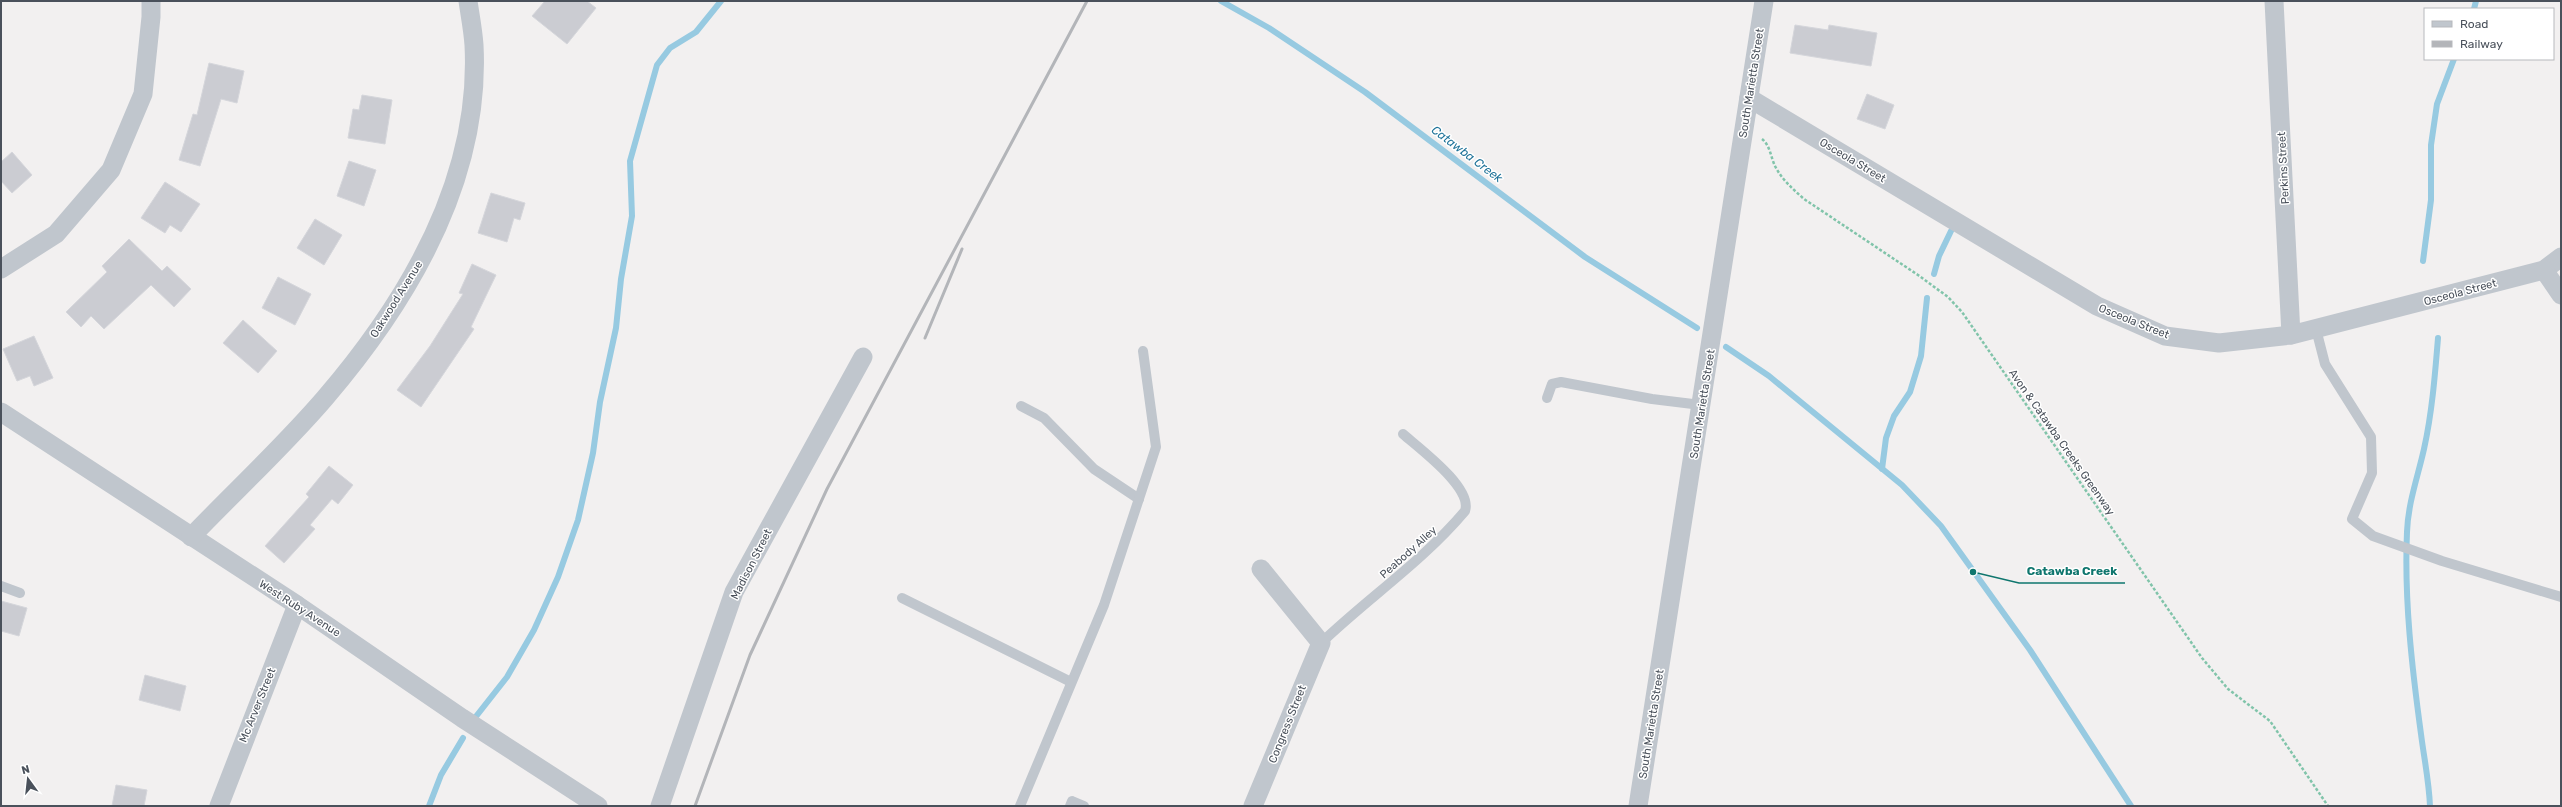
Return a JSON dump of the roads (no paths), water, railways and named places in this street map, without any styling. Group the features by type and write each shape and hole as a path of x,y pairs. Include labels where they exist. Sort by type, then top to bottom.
{"street":[{"path":"1,269 56,234 111,170 143,94 151,17 151,1"},
{"name":"Oakwood Avenue","path":"191,538 324,399 366,348 409,282 435,232 453,192 463,154 472,98 474,45 468,1"},
{"name":"South Marietta Street","path":"1638,806 1764,1"},
{"name":"Perkins Street","path":"2274,1 2291,335"},
{"name":"Osceola Street","path":"1749,98 2097,306 2165,336 2219,343 2291,335 2544,270 2561,257"},
{"path":"2544,270 2561,295"},
{"name":"Madison Street","path":"660,806 734,592 863,357"},
{"name":"West Ruby Avenue","path":"1,412 191,538 297,605 462,718 598,806"},
{"path":"1261,569 1321,643"},
{"name":"Mc Arver Street","path":"219,806 297,605"},
{"name":"Congress Street","path":"1253,806 1321,643"}],"lane":[{"path":"2316,329 2325,364 2371,437 2372,473 2352,519 2373,536 2425,555 2561,597"},
{"path":"1020,806 1104,605 1156,447 1143,351"},
{"path":"1547,398 1552,384 1561,382 1652,399 1701,405"},
{"path":"1021,406 1044,418 1094,470 1139,499"},
{"name":"Peabody Alley","path":"1321,643 1420,560 1440,540 1465,511 1467,505 1463,491 1403,434"},
{"path":"1,586 20,593"},
{"path":"902,598 1071,682"},
{"path":"1070,806 1072,801 1084,806"}],"waterway":[{"path":"474,719 507,677 534,630 558,577 578,520 593,453 600,402 616,328 621,279 632,216 630,161 657,65 670,48 696,32 721,1"},
{"name":"Catawba Creek","path":"1221,1 1269,28 1365,92 1585,257 1697,328"},
{"path":"2474,8 2476,1"},
{"path":"2423,261 2431,200 2431,145 2437,104 2454,60"},
{"path":"1934,274 1939,256 1951,231"},
{"path":"1882,469 1886,438 1894,416 1910,392 1921,356 1927,298"},
{"path":"2430,806 2428,779 2412,659 2406,557 2409,511 2429,422 2438,338"},
{"name":"Catawba Creek","path":"1726,347 1769,376 1902,485 1941,526 2030,650 2131,806"},
{"path":"429,806 441,775 463,738"}],"railway":[{"path":"695,806 750,655 827,489 1087,1"},
{"path":"925,338 962,249"}],"place":[{"name":"Catawba Creek","path":"1973,572"}]}
